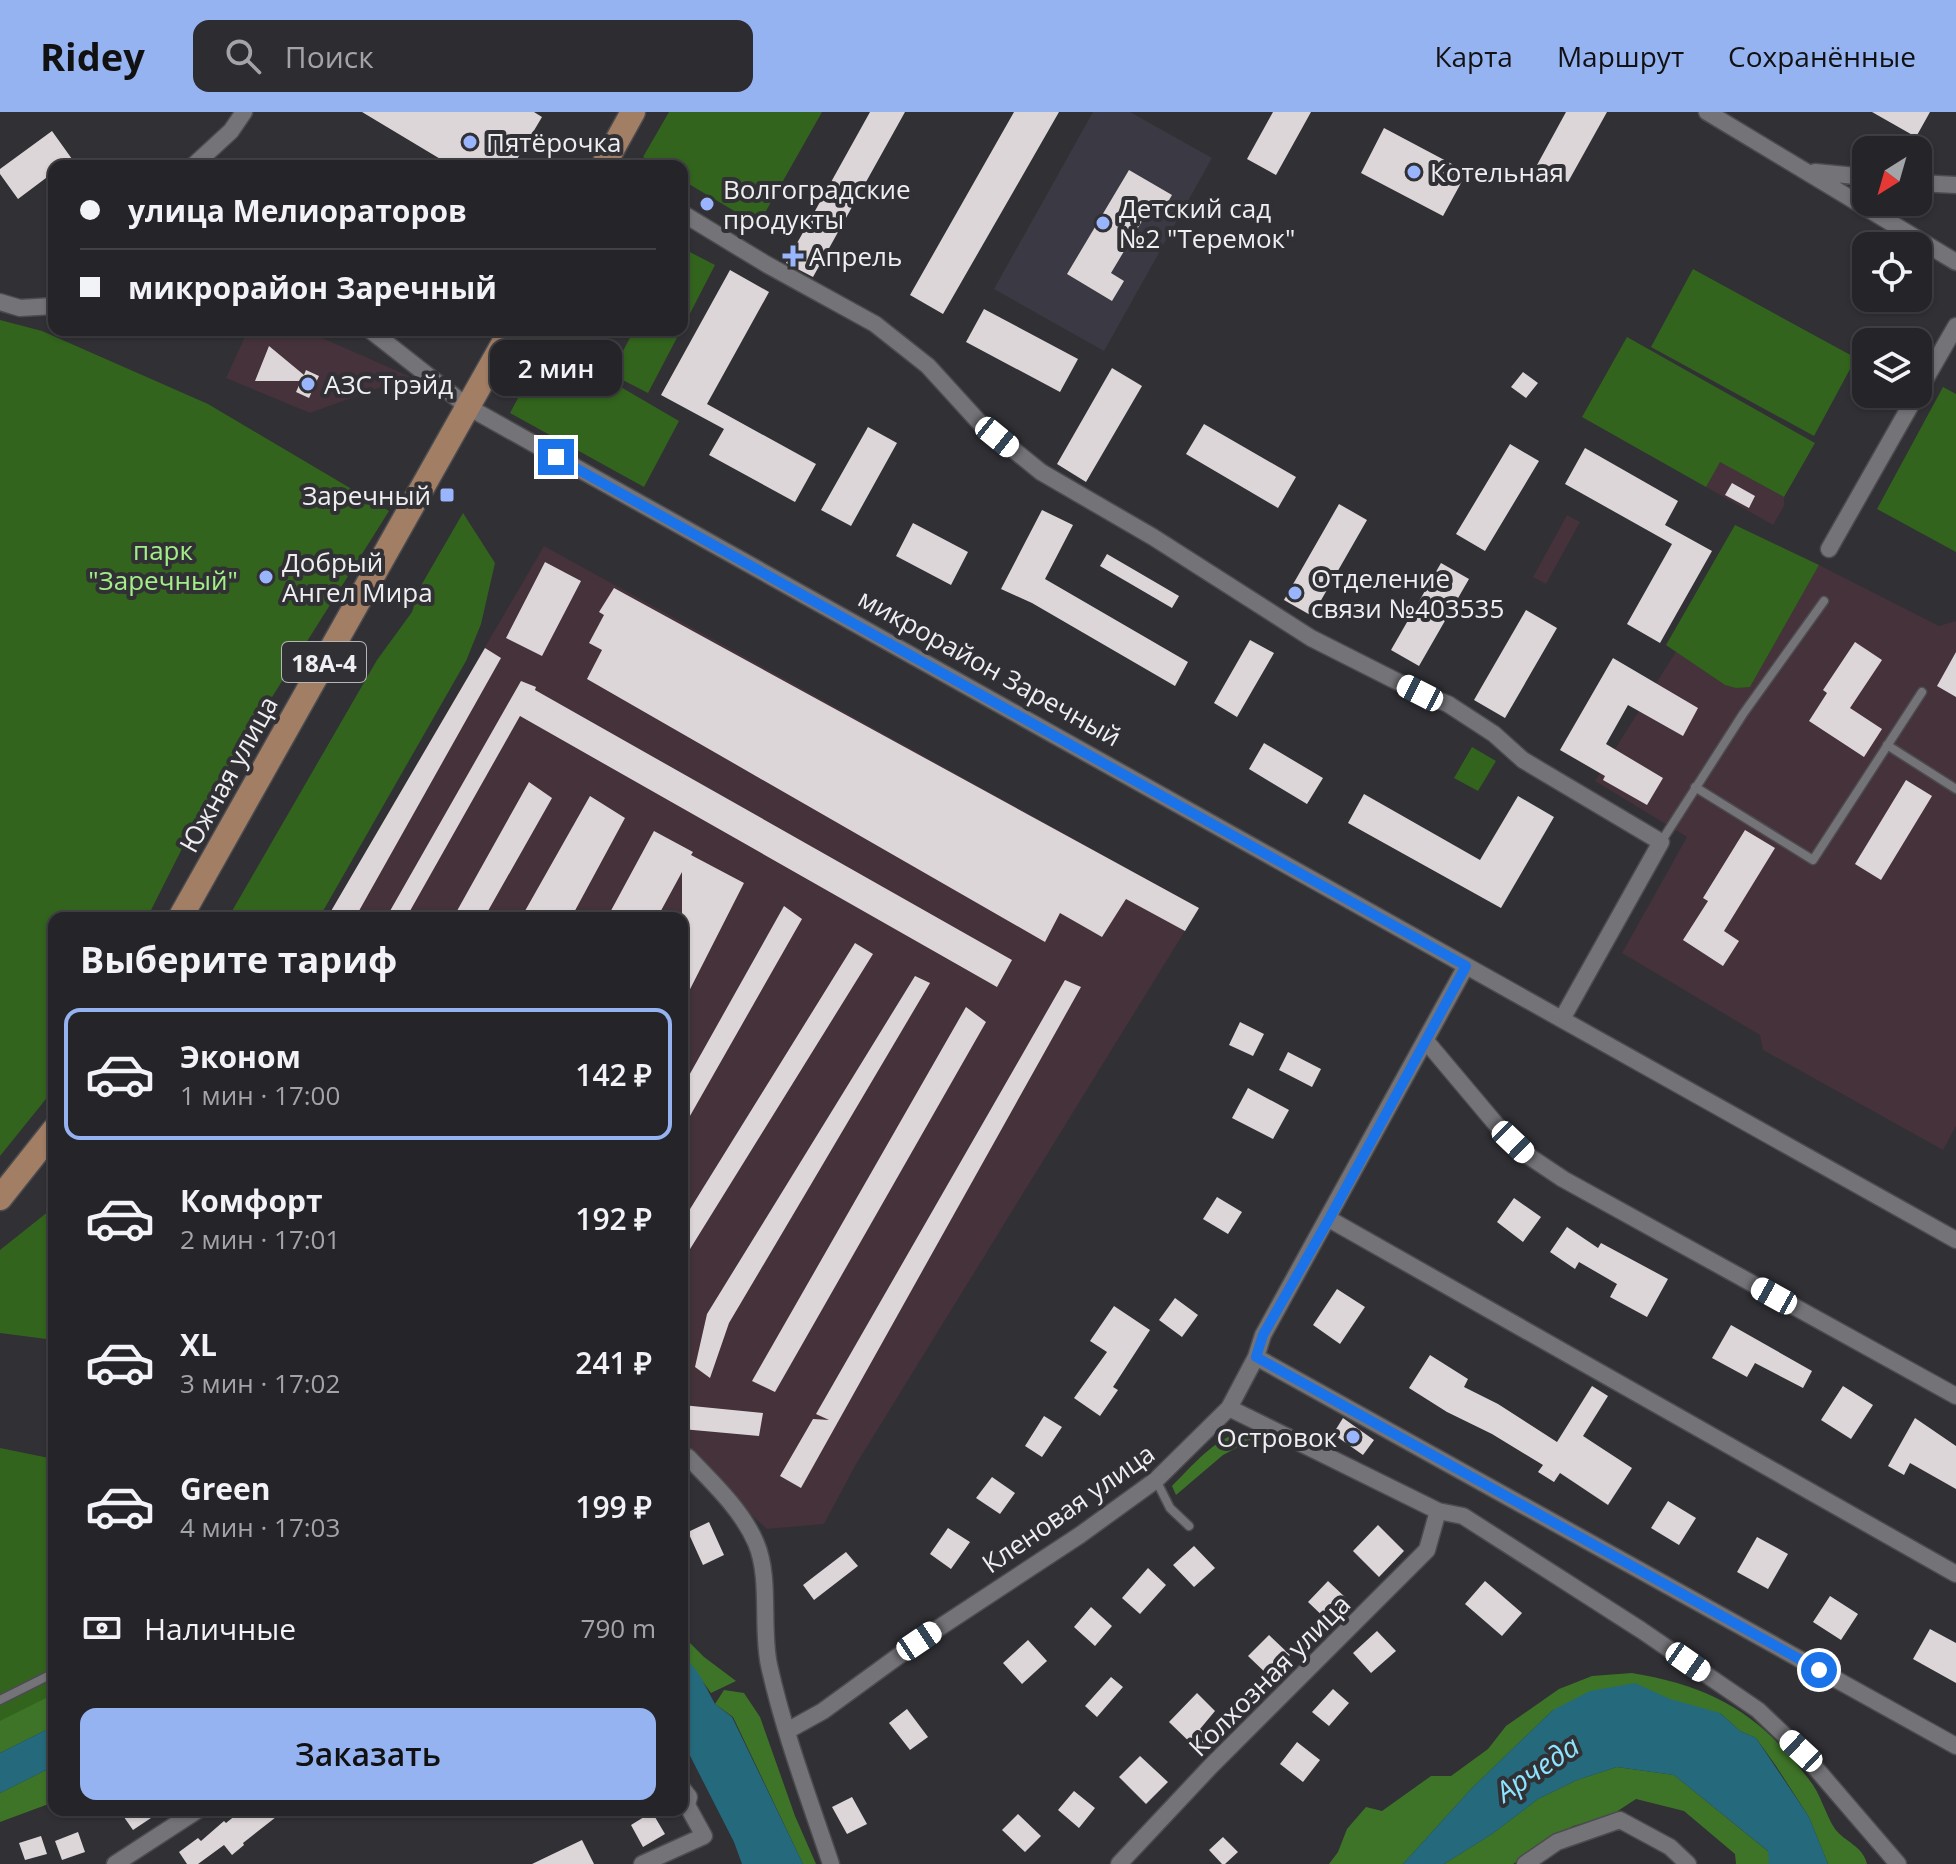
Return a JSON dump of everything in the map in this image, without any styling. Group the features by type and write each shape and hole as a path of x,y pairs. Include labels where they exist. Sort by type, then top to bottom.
{"main road":[{"path":"606,160 633,112"},
{"name":"18А-4","path":"468,407 508,336"},
{"name":"Южная улица","path":"183,912 468,407"},
{"path":"0,1198 48,1138"}],"street":[{"path":"200,160 231,131 244,112"},
{"path":"1707,112 1956,262"},
{"path":"1809,171 1852,176"},
{"path":"1932,184 1956,185"},
{"path":"688,217 875,324 928,366 979,422 1041,472 1153,537 1311,638 1448,704 1494,734 1523,760 1661,842 1562,1019"},
{"path":"0,302 20,308 48,306"},
{"path":"1932,368 1956,326"},
{"name":"микрорайон Заречный","path":"378,336 468,407 1956,1240"},
{"path":"1829,549 1909,408"},
{"name":"Кленовая улица","path":"787,1731 823,1711 919,1641 1080,1535 1156,1480 1229,1408 1256,1357 1263,1335 1466,966"},
{"path":"1426,1041 1500,1129 1527,1155 1576,1186 1956,1396"},
{"path":"1329,1219 1956,1574"},
{"path":"1256,1357 1956,1746"},
{"path":"1229,1408 1438,1511 1463,1516 1641,1630 1758,1710 1801,1751 1898,1864"},
{"path":"688,1457 736,1510 756,1543 761,1563 769,1662 787,1731 831,1864"},
{"name":"Колхозная улица","path":"1119,1864 1211,1766 1427,1550 1438,1511"},
{"path":"642,1864 704,1836 688,1807"},
{"path":"115,1864 189,1816"},
{"path":"1525,1864 1557,1842 1620,1820 1670,1847 1688,1864"}],"lane":[{"path":"1661,842 1695,787 1824,601"},
{"path":"1695,787 1813,860 1922,692"},
{"path":"1887,745 1956,789"},
{"path":"1156,1480 1170,1508 1189,1526"},
{"path":"0,1700 48,1676"}],"shaded area":[{"name":"Детский сад №2 \"Теремок\"","path":"1093,112 1130,112 1212,158 1104,351 994,289"},
{"path":"245,336 318,336 420,381 415,394 384,386 310,413 226,378"},
{"path":"1720,461 1784,497 1784,506 1773,525 1706,487"},
{"path":"1567,515 1580,522 1546,584 1533,577"},
{"path":"544,546 1199,908 855,1466 824,1524 767,1529 718,1485 688,1447 688,912 330,912"},
{"path":"1819,565 1939,626 1956,621 1956,1126 1943,1150 1763,1050 1760,1035 1622,953 1687,837 1595,781 1677,650 1725,685 1750,687"}],"green space":[{"path":"669,112 822,112 758,225 688,184 688,160 648,160 643,157"},
{"path":"688,251 715,265 688,317"},
{"path":"1693,269 1852,356 1852,365 1814,436 1651,347"},
{"name":"парк \"Заречный\"","path":"0,320 42,331 208,404 389,511 203,807 150,912 48,912 48,1096 0,1156"},
{"path":"631,336 678,336 648,393 611,374"},
{"path":"1627,337 1815,443 1784,497 1720,462 1706,487 1582,417"},
{"path":"547,344 679,421 644,487 510,413"},
{"path":"1943,387 1956,394 1956,552 1877,509"},
{"path":"463,513 495,563 481,624 466,661 322,912 231,912 377,660 412,612 419,589"},
{"path":"1735,525 1819,565 1750,687 1736,688 1725,685 1666,645"},
{"path":"1472,747 1496,761 1478,791 1454,778"},
{"path":"48,1212 48,1339 0,1333 0,1250"},
{"path":"1242,1432 1253,1439 1223,1455 1176,1495 1172,1486 1196,1462 1213,1446"},
{"path":"0,1448 48,1458 48,1706 0,1734"},
{"path":"688,1641 736,1681 711,1693 688,1661"},
{"path":"1632,1673 1662,1679 1713,1696 1756,1723 1775,1740 1813,1785 1835,1829 1858,1848 1867,1864 1828,1864 1809,1817 1756,1738 1740,1731 1720,1713 1553,1710 1472,1788 1403,1864 1329,1864 1338,1852 1347,1829 1366,1807 1382,1811 1431,1776 1451,1776 1488,1749 1506,1726 1559,1689 1592,1676"},
{"path":"724,1690 744,1693 760,1717 795,1816 816,1864 803,1864 733,1717 715,1704"},
{"path":"48,1697 48,1729 0,1753 0,1721"},
{"path":"1617,1767 1674,1775 1769,1852 1769,1864 1736,1864 1735,1854 1684,1811 1636,1799 1610,1816 1573,1826 1513,1864 1444,1864 1492,1834 1538,1799 1577,1780"},
{"path":"48,1769 48,1804 0,1822 0,1793"}],"water":[{"path":"688,1660 715,1704 732,1717 803,1864 742,1864 688,1752"},
{"name":"Арчеда","path":"1635,1683 1670,1699 1720,1713 1740,1731 1756,1738 1809,1817 1828,1864 1769,1864 1768,1851 1674,1775 1617,1767 1577,1780 1538,1799 1492,1834 1444,1864 1403,1864 1472,1788 1553,1710 1590,1691"},
{"path":"48,1729 48,1769 0,1793 0,1753"}],"building":[{"name":"Пятёрочка","path":"362,112 534,112 542,117 517,160 442,160"},
{"path":"870,112 905,112 813,277 786,263"},
{"path":"1014,112 1059,112 943,314 910,295"},
{"path":"1273,112 1311,112 1276,175 1247,159"},
{"path":"1566,112 1607,112 1568,182 1537,165"},
{"path":"1872,112 1930,112 1914,136"},
{"name":"Котельная","path":"1384,128 1467,172 1443,216 1361,173"},
{"path":"52,131 72,159 48,160 48,176 18,199 0,174 0,169"},
{"path":"1129,170 1172,195 1162,212 1151,206 1111,273 1124,281 1112,301 1067,274"},
{"path":"730,270 769,292 707,404 816,464 795,502 709,455 724,429 661,395"},
{"path":"984,309 1078,359 1060,392 966,342"},
{"path":"269,346 304,375 306,370 319,376 309,398 296,392 301,381 255,381"},
{"path":"1112,368 1142,386 1086,482 1057,464"},
{"path":"1523,372 1538,383 1526,398 1511,387"},
{"path":"1204,424 1296,477 1278,508 1186,454"},
{"path":"868,427 897,443 851,526 821,510"},
{"path":"1510,444 1539,461 1485,551 1456,534"},
{"path":"1585,448 1678,501 1665,525 1712,551 1660,643 1627,624 1672,544 1565,484"},
{"path":"1732,483 1755,496 1749,508 1725,495"},
{"path":"1339,504 1367,520 1312,616 1284,600"},
{"path":"1042,510 1073,525 1045,579 1188,662 1175,686 1032,603 1001,589"},
{"path":"913,523 968,552 951,585 896,556"},
{"path":"1107,554 1179,596 1172,608 1100,566"},
{"path":"545,562 581,581 542,656 506,638"},
{"path":"1441,563 1469,579 1419,666 1391,650"},
{"path":"614,588 1199,908 1185,931 1126,899 1102,937 1060,913 1045,942 587,679 602,650 589,643 604,615 599,612"},
{"path":"1526,610 1557,628 1505,718 1474,700"},
{"path":"1250,640 1274,653 1237,717 1214,703"},
{"path":"1855,642 1882,660 1850,708 1882,729 1864,757 1809,721 1827,693 1823,690"},
{"path":"485,648 501,658 358,912 331,912"},
{"path":"1956,652 1956,697 1937,686"},
{"path":"1613,658 1698,708 1683,736 1628,705 1606,744 1663,778 1647,805 1560,750"},
{"path":"521,681 1012,960 997,987 520,716 409,912 389,912"},
{"path":"1264,743 1323,778 1307,804 1249,769"},
{"path":"1906,780 1932,796 1881,880 1855,864"},
{"path":"529,782 552,798 487,912 456,912"},
{"path":"1364,794 1480,860 1518,796 1554,817 1501,908 1348,823"},
{"path":"590,796 625,818 574,912 524,912"},
{"path":"1745,830 1775,848 1724,931 1739,941 1723,966 1683,940 1708,901 1703,898"},
{"path":"654,831 744,883 688,993 688,912 682,912 682,872 660,912 610,912"},
{"path":"784,906 802,919 688,1119 688,1077"},
{"path":"855,943 873,954 688,1252 688,1212"},
{"path":"915,976 930,983 729,1323 710,1378 695,1367 707,1314"},
{"path":"1065,980 1081,987 801,1488 780,1476 813,1419 829,1420 816,1414"},
{"path":"966,1007 986,1022 775,1392 752,1381"},
{"path":"1240,1022 1264,1034 1253,1056 1229,1045"},
{"path":"1288,1052 1321,1069 1312,1087 1279,1070"},
{"path":"1248,1088 1289,1110 1273,1139 1232,1118"},
{"path":"1217,1197 1242,1212 1228,1234 1203,1219"},
{"path":"1514,1198 1541,1217 1523,1242 1497,1222"},
{"path":"1567,1227 1598,1248 1601,1243 1668,1279 1647,1317 1610,1297 1617,1284 1579,1262 1575,1269 1550,1252"},
{"path":"1337,1289 1365,1307 1340,1344 1313,1325"},
{"path":"1175,1298 1198,1315 1182,1337 1159,1320"},
{"path":"1114,1306 1150,1330 1113,1387 1118,1390 1100,1416 1074,1398 1107,1352 1090,1341"},
{"path":"1731,1325 1812,1371 1803,1388 1755,1363 1747,1377 1712,1358"},
{"path":"1430,1355 1468,1379 1464,1387 1498,1404 1557,1442 1592,1386 1608,1396 1583,1436 1632,1468 1608,1505 1560,1473 1554,1482 1538,1472 1543,1465 1409,1388"},
{"path":"1843,1386 1873,1405 1851,1439 1821,1420"},
{"path":"688,1406 763,1413 759,1436 688,1430"},
{"path":"1044,1416 1062,1427 1042,1457 1025,1446"},
{"name":"Островок","path":"1343,1418 1374,1440 1363,1455 1333,1434"},
{"path":"1915,1418 1956,1446 1956,1489 1910,1463 1904,1475 1888,1466"},
{"path":"992,1477 1015,1493 1000,1514 976,1498"},
{"path":"1668,1501 1696,1518 1679,1545 1651,1528"},
{"path":"709,1522 724,1555 703,1565 688,1532"},
{"path":"1378,1525 1404,1551 1379,1577 1353,1551"},
{"path":"948,1528 970,1542 951,1569 930,1554"},
{"path":"1757,1537 1788,1554 1768,1589 1737,1572"},
{"path":"1194,1546 1215,1568 1194,1587 1173,1565"},
{"path":"846,1552 858,1566 814,1600 803,1585"},
{"path":"1148,1568 1166,1585 1140,1614 1122,1598"},
{"path":"1328,1581 1348,1600 1328,1621 1308,1602"},
{"path":"1485,1581 1522,1613 1502,1636 1465,1604"},
{"path":"1830,1596 1858,1614 1841,1640 1813,1622"},
{"path":"1091,1607 1112,1626 1095,1646 1074,1627"},
{"path":"1930,1629 1956,1643 1956,1683 1913,1659"},
{"path":"1377,1631 1396,1651 1371,1673 1353,1653"},
{"path":"1269,1635 1290,1655 1270,1677 1248,1656"},
{"path":"1028,1640 1047,1661 1022,1684 1003,1663"},
{"path":"1111,1677 1123,1687 1097,1717 1085,1706"},
{"path":"1333,1689 1349,1703 1329,1726 1312,1712"},
{"path":"1197,1693 1215,1711 1200,1729 1215,1742 1203,1755 1169,1722"},
{"path":"907,1709 928,1737 910,1750 889,1723"},
{"path":"1297,1742 1320,1760 1303,1782 1280,1764"},
{"path":"1140,1756 1168,1782 1146,1804 1119,1777"},
{"path":"1074,1791 1095,1808 1079,1828 1058,1810"},
{"path":"852,1797 867,1824 847,1834 832,1807"},
{"path":"1018,1814 1041,1836 1025,1852 1002,1830"},
{"path":"123,1816 154,1816 133,1830"},
{"path":"235,1816 277,1816 232,1855 224,1845 198,1864 187,1864 179,1852 198,1838 201,1841 224,1821 226,1823"},
{"path":"646,1816 654,1816 665,1834 643,1847 631,1825"},
{"path":"78,1832 85,1852 62,1860 55,1841"},
{"path":"41,1836 47,1854 25,1860 19,1843"},
{"path":"1223,1837 1238,1852 1225,1864 1209,1850"},
{"path":"582,1840 594,1864 532,1864"}],"place":[{"name":"Пятёрочка","path":"470,142"},
{"name":"Котельная","path":"1414,172"},
{"name":"Волгоградские продукты","path":"707,204"},
{"name":"Детский сад №2 \"Теремок\"","path":"1103,223"},
{"name":"Апрель","path":"793,256"},
{"name":"АЗС Трэйд","path":"308,384"},
{"name":"Заречный","path":"447,495"},
{"name":"Добрый Ангел Мира","path":"266,577"},
{"name":"Отделение связи №403535","path":"1295,593"},
{"name":"Островок","path":"1353,1437"}],"route":[{"path":"556,457 1466,966 1263,1335 1256,1357 1819,1670"}]}
